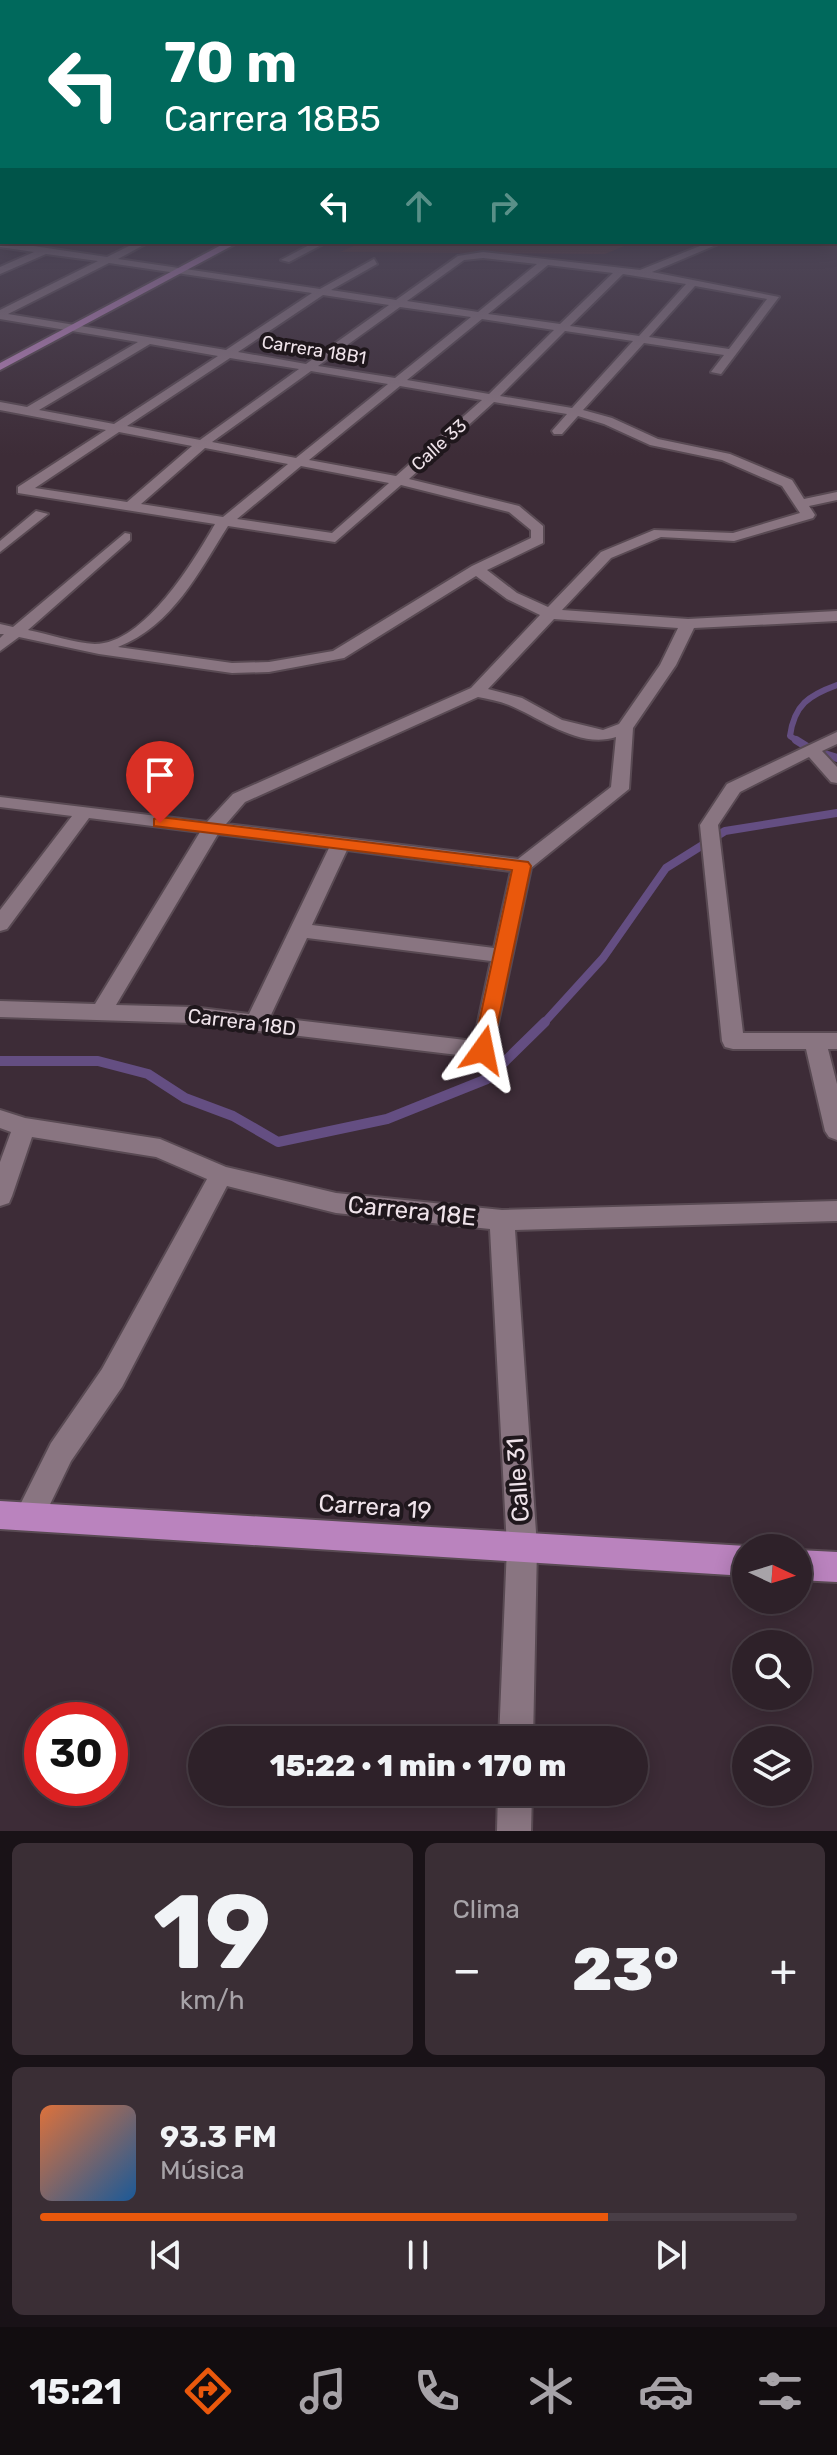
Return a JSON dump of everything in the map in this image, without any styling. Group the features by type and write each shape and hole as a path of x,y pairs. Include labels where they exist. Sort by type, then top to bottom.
{"main road":[{"path":"0,367 152,285"},
{"name":"Carrera 19","path":"0,1515 732,1560"},
{"path":"812,1566 837,1567"}],"street":[{"path":"0,315 58,285"},
{"path":"277,285 733,353"},
{"path":"116,426 333,285"},
{"path":"128,508 203,443 421,285"},
{"path":"99,649 139,631 174,597 204,557 222,524 517,285"},
{"name":"Calle 33","path":"116,426 23,490 222,524 335,538 491,398 606,285"},
{"path":"558,431 690,285"},
{"path":"716,285 774,297 717,372"},
{"name":"Carrera 18B1","path":"0,315 576,412 608,421 654,442 726,457 787,483 802,504"},
{"path":"29,411 148,341"},
{"path":"0,406 400,480 514,509 538,529 538,540 477,569 338,655 269,667 232,668 99,649 8,631"},
{"path":"102,1010 212,828 239,798 477,691 606,555 659,533 734,537 808,515 802,504 837,496"},
{"path":"0,548 41,514"},
{"path":"0,646 8,631 125,537"},
{"path":"477,569 512,596 550,614 688,624 837,616"},
{"path":"300,930 503,956 522,866 620,789 625,728 668,665 688,624"},
{"path":"477,691 516,702 556,724 604,735 625,728"},
{"path":"837,737 733,788 709,825 733,1041 826,1040 837,1131"},
{"path":"812,750 837,778"},
{"path":"0,802 522,866"},
{"path":"0,924 83,814"},
{"path":"256,1023 341,843"},
{"name":"Carrera 18D","path":"0,1009 192,1015 483,1050 503,956"},
{"name":"Carrera 18E","path":"0,1119 24,1127 160,1148 221,1175 336,1203 502,1220 837,1211"},
{"path":"0,1196 24,1127"},
{"path":"30,1515 61,1452 112,1378 221,1175"},
{"name":"Calle 31","path":"502,1220 522,1547 516,1726"},
{"path":"514,1831 515,1806"}],"waterway":[{"path":"796,740 790,736 799,709 811,697 837,685"},
{"path":"796,740 812,750 837,758"},
{"path":"543,1024 603,958 666,868 725,831 837,813"},
{"path":"0,1061 98,1061 148,1074 185,1098 233,1116 278,1142 387,1119 487,1079 543,1024"}],"route":[{"path":"160,823 522,866 483,1050"}]}
